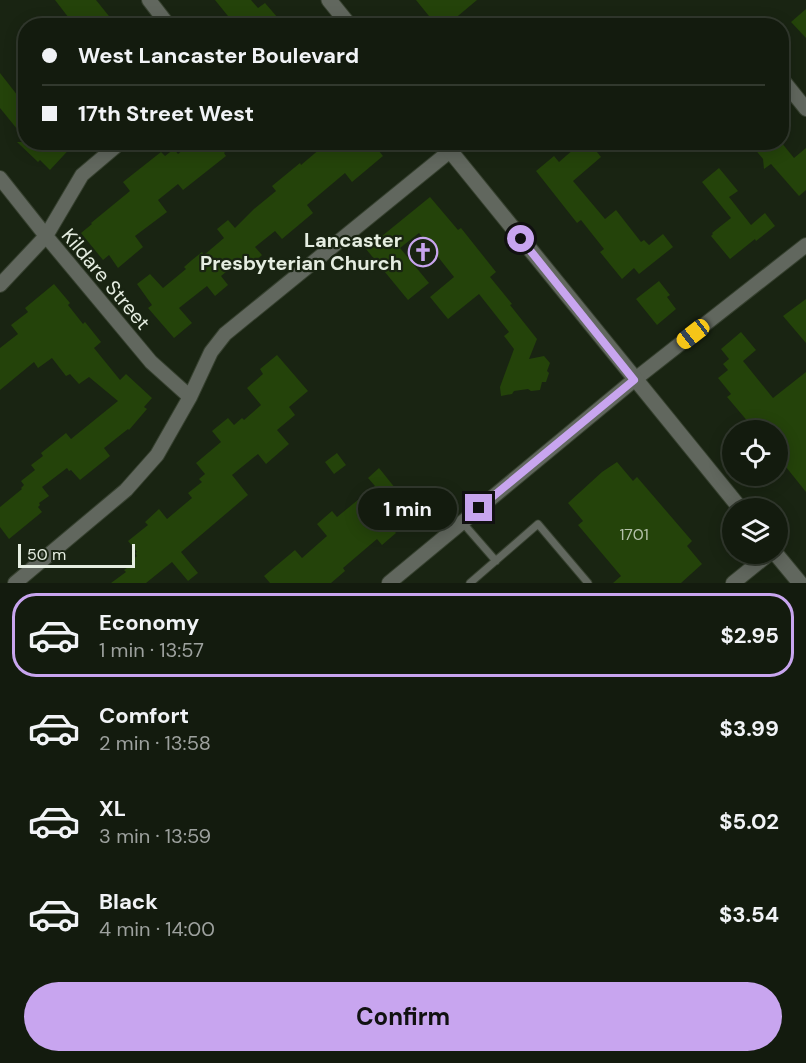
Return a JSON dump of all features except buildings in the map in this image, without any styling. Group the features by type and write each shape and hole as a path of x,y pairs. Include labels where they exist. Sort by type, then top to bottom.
{"street":[{"path":"149,0 163,18"},
{"path":"329,0 344,18"},
{"path":"789,88 806,109"},
{"path":"0,285 46,236 82,175 112,150"},
{"path":"15,583 126,490 157,455 190,397 211,352 225,334 443,150"},
{"path":"449,150 732,498"},
{"name":"Kildare Street","path":"0,178 151,362 190,397"},
{"path":"389,583 634,380 806,245"},
{"path":"734,583 757,564"},
{"path":"784,564 800,583"}],"lane":[{"path":"462,522 496,561"},
{"path":"470,583 538,524 588,583"}],"place":[{"name":"Lancaster Presbyterian Church","path":"423,252"}],"route":[{"path":"479,508 634,380 521,239"}]}
